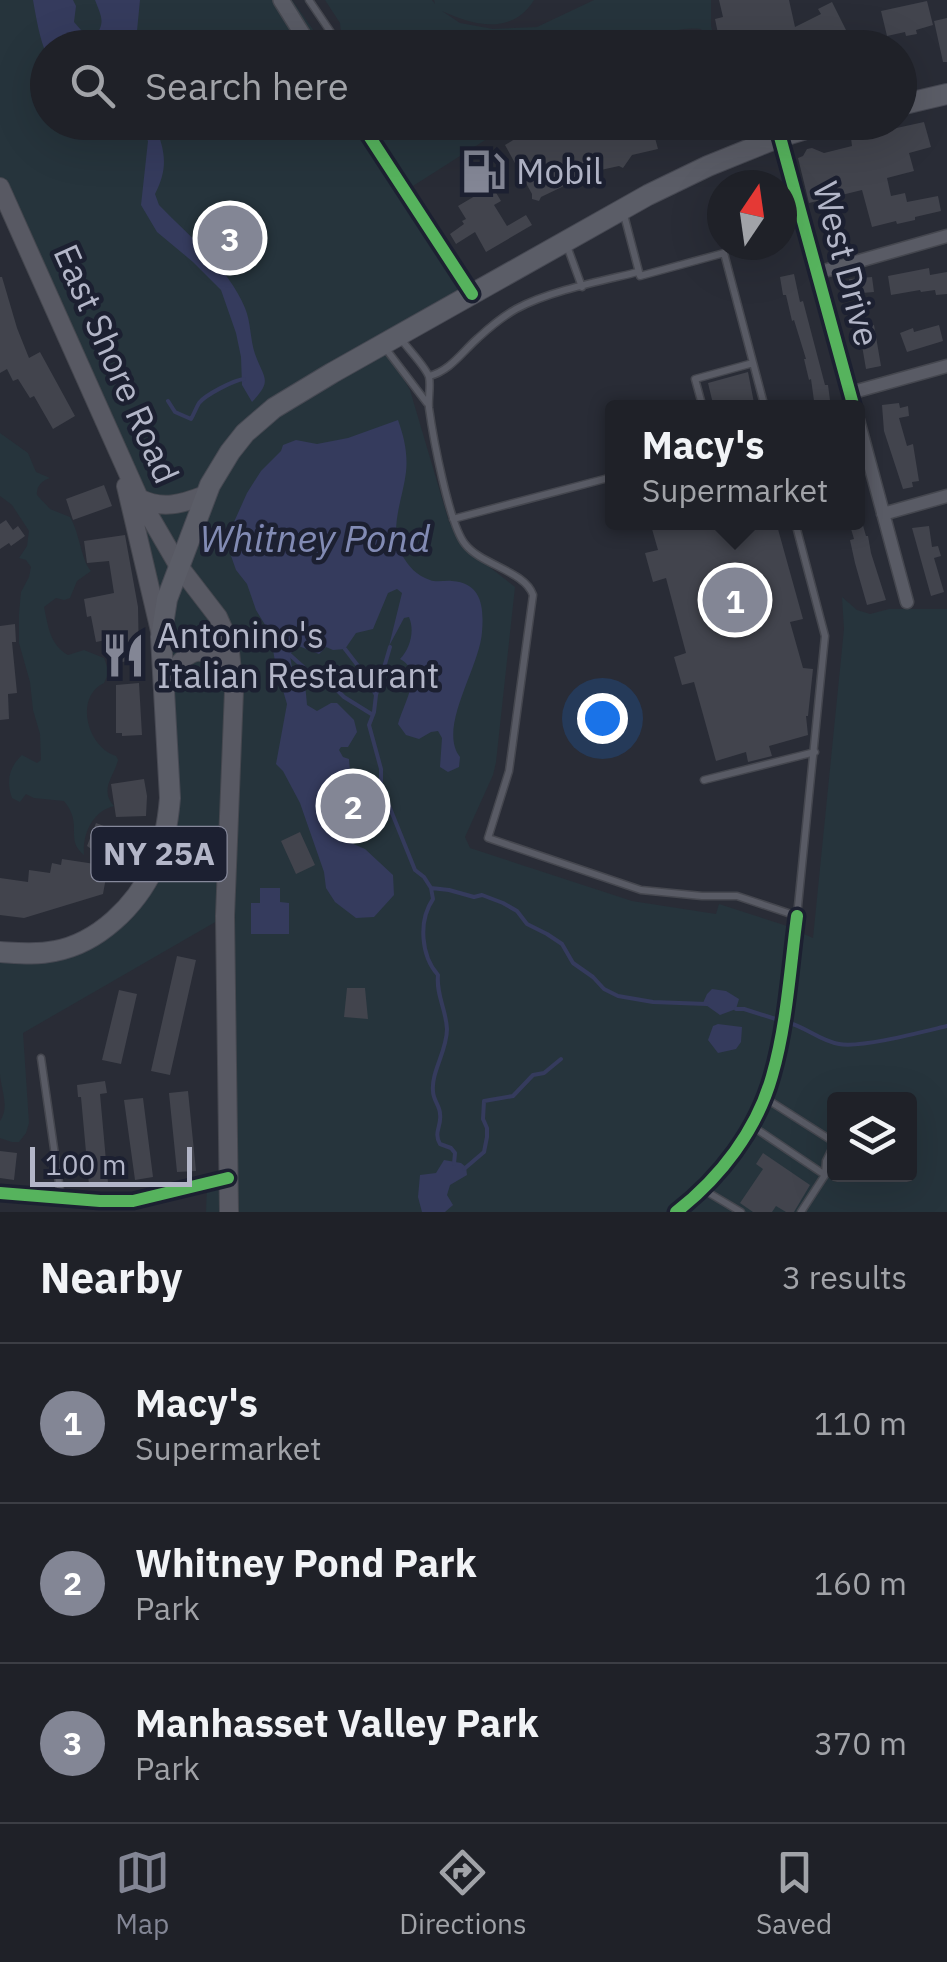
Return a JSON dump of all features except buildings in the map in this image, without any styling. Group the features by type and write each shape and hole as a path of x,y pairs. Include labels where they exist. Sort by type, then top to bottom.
{"main road":[{"path":"917,101 947,94"},
{"name":"NY 25A","path":"0,952 32,954 75,946 116,918 154,868 170,798 162,637 166,599 206,495 230,452 252,425 390,340 622,210 679,180 773,140"},
{"name":"East Shore Road","path":"0,187 139,498 178,566 218,617 229,642 234,675 225,916 228,1212"},
{"path":"118,451 162,637"},
{"path":"139,498 174,506 206,495"},
{"path":"163,685 180,660 192,652 215,656 234,675"}],"street":[{"path":"280,0 300,30"},
{"path":"372,140 472,294"},
{"name":"West Drive","path":"781,140 852,400"},
{"path":"817,273 947,236"},
{"path":"852,400 947,366"},
{"path":"865,445 908,602"},
{"path":"884,514 947,496"},
{"path":"676,1212 727,1162 764,1098 781,1032 797,916"},
{"path":"0,1193 133,1201 228,1178"}],"lane":[{"path":"310,0 329,30"},
{"path":"622,210 640,276 724,253 763,400"},
{"path":"566,241 582,287"},
{"path":"429,376 442,373 499,320 519,307 638,272"},
{"path":"390,340 429,376 428,405 454,519 465,544 486,561 524,581 533,595 509,771 488,838 642,890 737,896 797,916 825,636 797,530"},
{"path":"390,340 428,405"},
{"path":"701,400 694,378 754,363"},
{"path":"454,519 605,480"},
{"path":"704,780 814,752"},
{"path":"40,1058 62,1198"},
{"path":"764,1098 827,1139"},
{"path":"750,1125 824,1174"},
{"path":"800,1212 824,1174 827,1158"},
{"path":"703,1189 741,1212"}],"shaded area":[{"path":"0,0 292,0 313,30 30,30 30,140 485,140 405,191 471,294 383,344 410,390 449,522 465,548 515,587 496,762 465,837 470,848 632,901 716,914 719,904 813,938 844,629 842,597 857,610 870,614 889,609 947,609 947,1212 206,1212 207,1184 228,1178 224,917 23,1033 29,1123 19,1142 0,1138 5,1104 0,1074 0,952 32,954 99,932 161,848 163,685 118,451 0,187"},
{"path":"325,0 432,0 435,4 434,0 534,0 515,19 503,23 478,23 442,11 460,23 493,29 537,27 594,0 711,0 712,30 341,30"},
{"path":"0,433 28,453 36,472 50,478 40,484 37,495 50,509 70,517 91,571 77,581 70,598 56,598 44,607 51,634 62,651 68,655 84,650 104,658 109,672 89,699 87,710 98,743 118,760 108,788 114,806 90,824 84,855 75,843 73,817 64,801 26,794 20,802 10,792 12,769 22,755 37,763 41,760 40,734 19,643 21,592 31,567 19,558 27,546 29,531 12,505 0,496"}],"water":[{"path":"33,0 73,0 74,22 81,30 39,30"},
{"path":"95,0 140,0 137,30 99,30 101,15"},
{"path":"160,140 164,158 155,194 159,205 218,266 245,308 253,348 265,379 263,389 252,402 242,385 236,333 221,290 157,232 141,205 148,141"},
{"name":"Whitney Pond","path":"398,420 406,465 396,525 398,545 407,563 421,576 462,583 475,591 481,605 482,632 453,730 459,767 448,772 440,767 442,738 438,731 419,739 406,735 398,724 412,680 407,665 400,659 409,645 412,628 409,617 404,618 389,646 402,593 397,589 388,593 373,629 356,633 345,649 326,647 319,654 296,645 290,655 292,668 305,683 307,705 317,711 337,703 354,720 357,732 348,747 339,750 349,759 355,781 334,799 330,829 365,849 393,875 394,895 374,917 356,918 335,902 326,888 300,803 276,764 287,704 270,633 230,553 234,522 247,493 283,445 296,440 317,444 348,438"},
{"path":"260,888 280,888 280,902 289,903 289,934 251,934 251,903 260,903"},
{"path":"712,989 739,999 736,1009 720,1015 703,1003"},
{"path":"713,1026 742,1027 736,1049 718,1053 708,1040"},
{"path":"444,1160 461,1163 467,1175 450,1185 447,1195 453,1205 445,1212 422,1212 418,1197 420,1175 436,1173"}],"waterway":[{"path":"168,401 175,412 191,419 202,400 244,379"},
{"path":"376,695 390,647"},
{"path":"345,649 376,695 369,725 381,769 381,786 415,870 431,888"},
{"path":"290,655 373,715"},
{"path":"431,888 474,897 482,895 517,911 527,924 562,944 573,963 618,996 707,1004"},
{"path":"431,888 433,899 425,917 425,948 438,975 447,1029 433,1091 440,1111 438,1140 455,1153 454,1164"},
{"path":"736,1009 779,1020"},
{"path":"789,1023 832,1042 849,1045 947,1026"},
{"path":"464,1169 484,1152 484,1101 513,1096 533,1075 544,1073 561,1059"}],"cycle path":[{"path":"372,140 472,294"},
{"path":"781,140 852,400"},
{"path":"676,1212 735,1152 765,1096 781,1036 797,916"},
{"path":"0,1193 133,1201 228,1178"}],"place":[{"name":"Mobil","path":"483,172"},
{"name":"Manhasset Valley Park","path":"230,238"},
{"name":"Macy's","path":"735,600"},
{"name":"Antonino's Italian Restaurant","path":"124,656"},
{"name":"Whitney Pond Park","path":"353,806"}]}
